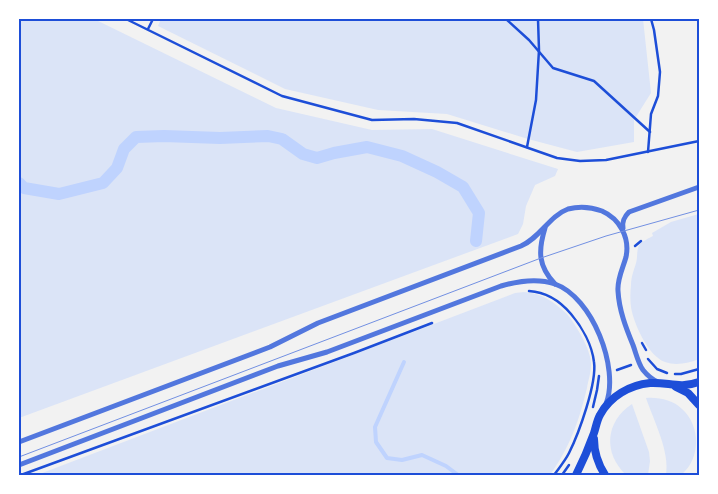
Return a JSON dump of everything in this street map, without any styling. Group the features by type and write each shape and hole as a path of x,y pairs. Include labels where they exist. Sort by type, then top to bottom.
{"main road":[{"path":"576,475 584,460 600,415 615,396 622,391 642,384 660,383 679,386 699,382"},
{"path":"670,385 688,394 699,405"},
{"path":"594,432 594,449 605,475"}],"street":[{"path":"660,383 648,376 639,362 619,302 618,288 627,249 622,224 624,218 630,212 699,187"},
{"path":"19,442 270,347 318,323 521,246 530,241 556,216 577,207 585,207 606,213 616,221 623,231"},
{"path":"545,228 540,247 546,273 555,284 571,294 586,310 597,331 605,353 609,392 604,408"},
{"path":"19,465 278,366 327,352 509,283 537,281 555,284"}],"path":[{"path":"126,19 282,96 372,120 414,119 457,123 557,158 580,162 606,160 699,141"},
{"path":"148,29 153,19"},
{"path":"506,19 529,40 554,68 594,81 650,132"},
{"path":"527,148 536,100 539,52 538,19"},
{"path":"648,152 651,114 658,96 660,72 651,19"},
{"path":"635,249 636,245 641,241"},
{"path":"526,287 540,288 548,291"},
{"path":"522,291 530,290 544,294 563,305 579,325 594,361 592,387 578,430 569,453 554,475"},
{"path":"21,475 437,321"},
{"path":"588,330 598,362"},
{"path":"640,338 646,350"},
{"path":"599,368 600,377 648,359 657,369 671,374 681,374 699,369"}],"shaded area":[{"path":"19,19 94,19 276,108 372,130 432,129 558,169 555,176 535,185 526,206 523,224 518,234 19,418"},
{"path":"161,19 643,19 651,93 634,120 634,142 577,152 447,114 378,110 285,89 158,26"},
{"path":"699,214 699,359 682,364 674,364 659,359 644,341 632,312 630,292 632,276 640,244 653,236 652,233 671,222"},
{"path":"515,293 536,294 547,299 567,314 583,338 591,359 591,371 581,412 568,444 550,475 37,475"},
{"path":"646,398 656,398 674,403 682,409 693,424 696,442 695,452 688,468 681,475 666,475 667,466 664,447"},
{"path":"632,404 649,452 648,475 626,475 613,457 610,438 612,429 623,411"}],"waterway":[{"path":"19,183 24,188 59,194 103,183 117,168 124,149 136,137 220,138 268,136 282,139 303,154 317,158 367,147 402,156 437,172 463,187 479,213 476,241"},
{"path":"404,362 375,427 376,442 387,458 402,460 422,455 446,466 458,475"}],"tram line":[{"path":"19,457 541,258 606,236 699,210"}]}
